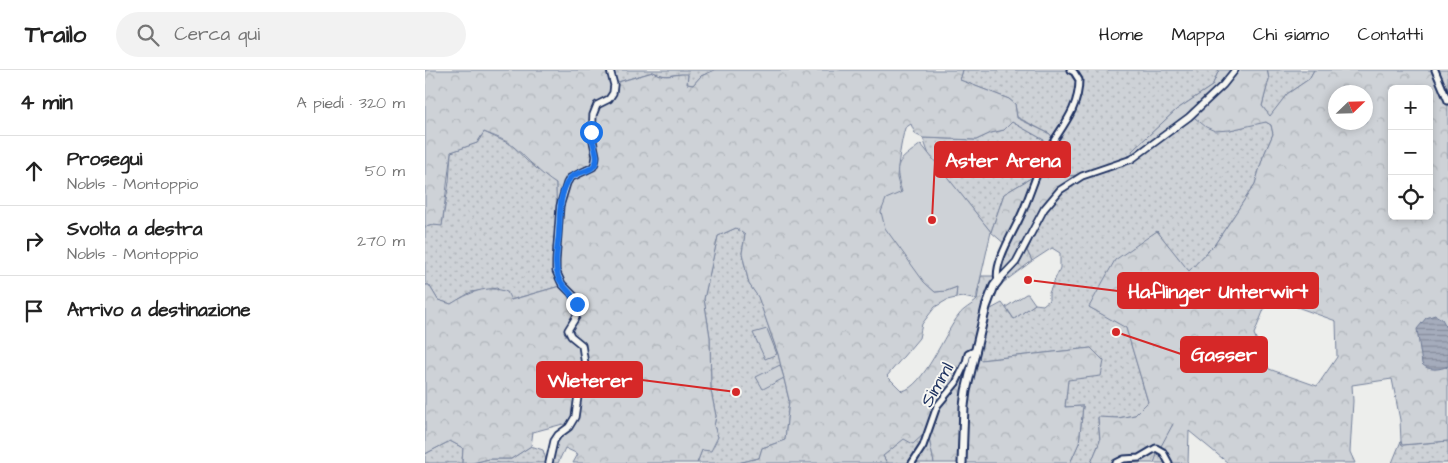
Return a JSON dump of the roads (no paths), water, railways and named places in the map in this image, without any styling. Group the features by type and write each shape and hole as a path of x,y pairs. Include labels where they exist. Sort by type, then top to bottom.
{"main road":[{"path":"962,463 964,406 987,306 994,286 998,281"}],"street":[{"path":"549,463 554,441 558,435 569,427 574,419 579,388 587,368 583,345 569,332 569,328 577,314 577,304 572,294 561,284 557,272 560,206 570,178 593,167 595,163 596,156 591,136 593,115 597,105 609,98 613,93 614,85 610,70"},
{"path":"998,281 997,276 1006,245 1021,216 1044,158 1070,116 1079,80 1071,70"},
{"path":"998,281 1016,262 1044,209 1060,190 1082,176 1132,159 1189,117 1223,85 1235,70"},
{"path":"1435,70 1448,100"},
{"name":"Simml","path":"912,463 923,446 937,406 956,383 966,362 967,354 976,351"},
{"path":"1116,463 1124,459 1139,458 1153,449 1161,450 1169,463"}],"water":[{"path":"1435,315 1442,319 1448,330 1448,366 1434,369 1427,368 1422,364 1417,329 1426,318"}],"waterway":[{"path":"1160,448 1173,424"},
{"path":"1154,463 1158,452"}],"place":[{"name":"Aster Arena","path":"932,220"},
{"name":"Haflinger Unterwirt","path":"1028,280"},
{"name":"Gasser","path":"1116,332"},
{"name":"Wieterer","path":"736,392"}]}
